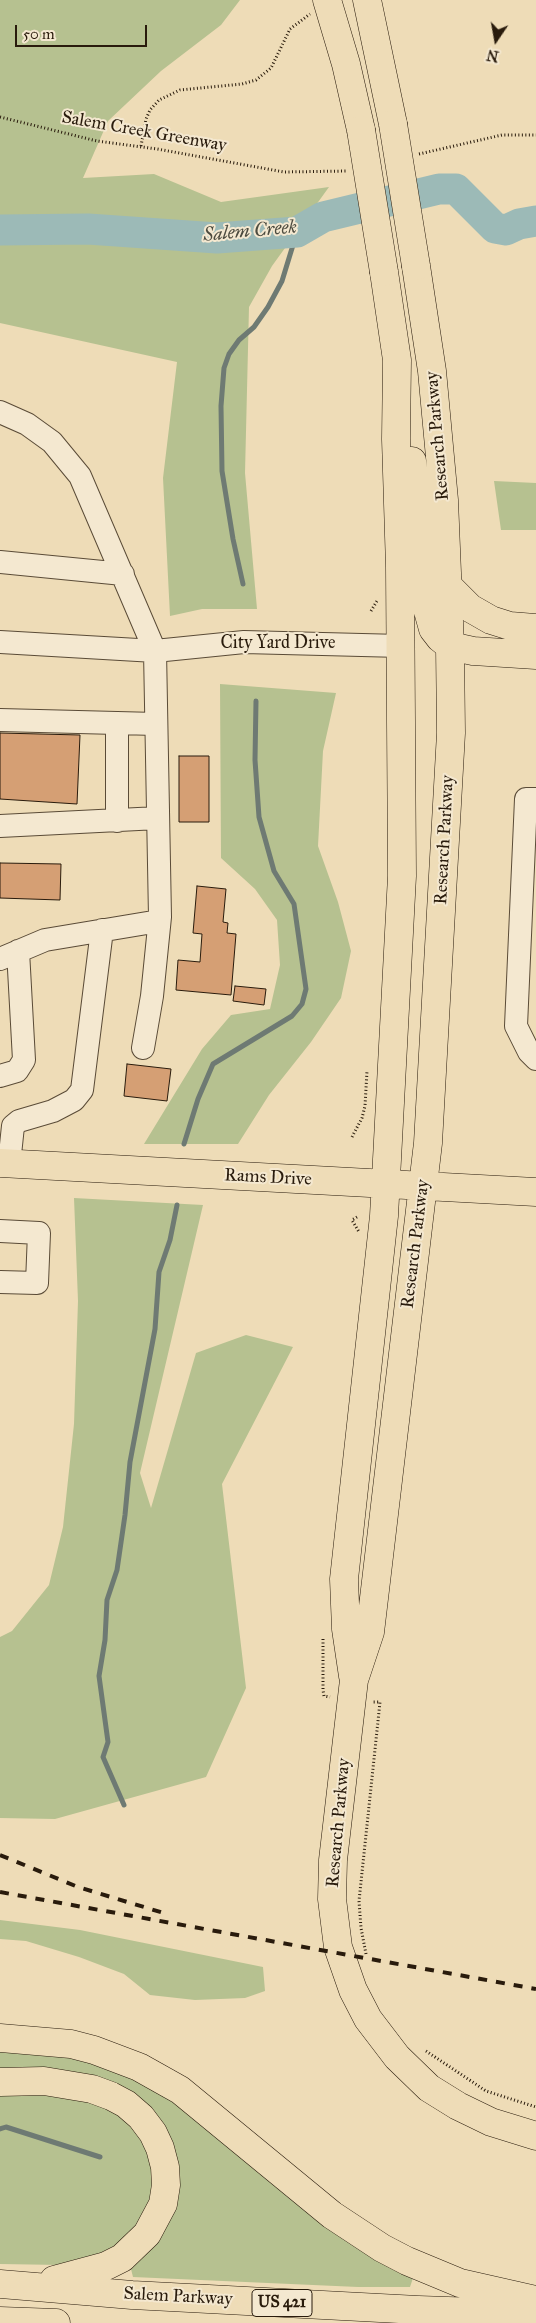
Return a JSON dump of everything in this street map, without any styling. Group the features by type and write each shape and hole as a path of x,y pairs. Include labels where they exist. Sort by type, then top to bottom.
{"main road":[{"name":"Research Parkway","path":"367,0 393,124 416,266 439,435 448,586 451,733 428,1144 370,1632 354,1680 333,1860 332,1899 338,1947 353,1990 368,2019 397,2057 429,2088 458,2106 491,2122 536,2136"},
{"name":"Research Parkway","path":"321,6 346,64 361,130 398,360 396,439 401,646 402,876 383,1226 345,1569 346,1629 354,1680"},
{"path":"398,360 418,503 427,615 432,629 450,646 473,651 536,655"},
{"path":"448,586 470,608 491,620 510,626 536,628"},
{"name":"Rams Drive","path":"5,1163 536,1192"},
{"path":"0,2038 71,2044 102,2052 139,2067 180,2090 332,2215 382,2248 425,2269 460,2282 536,2300"},
{"path":"0,2082 44,2081 84,2088 111,2096 126,2104 141,2117 153,2133 160,2148 165,2167 166,2186 163,2204 157,2220 136,2247 122,2258 106,2266 70,2277 29,2285"},
{"name":"Salem Parkway","path":"0,2284 132,2295 418,2310 536,2314"},
{"path":"4,2321 56,2323"}],"street":[{"path":"0,412 27,424 52,442 80,476 155,651 159,920 152,996 143,1048"},
{"path":"0,562 123,574"},
{"name":"City Yard Drive","path":"0,642 155,651 244,642 401,646"},
{"path":"0,720 156,724"},
{"path":"116,821 118,723"},
{"path":"536,799 526,799 526,995 516,1026 530,1052 536,1059"},
{"path":"0,826 158,818"},
{"path":"0,1076 17,1071 24,1060 9,955 45,940 159,920"},
{"path":"5,1163 13,1126 19,1121 53,1111 67,1104 74,1100 82,1090 102,930"},
{"path":"0,1232 39,1233 37,1283 0,1282"}],"path":[{"path":"141,146 146,119 150,110 159,100 180,90 242,84 256,80 275,62 290,29 321,6"},
{"name":"Salem Creek Greenway","path":"0,118 97,141 141,146 284,172"},
{"path":"367,1958 361,1928 359,1901 380,1702 372,1702"},
{"path":"420,2047 486,2091 536,2107"}],"green space":[{"path":"0,0 240,0 221,25 161,71 108,121 83,178 154,174 221,202 329,187 272,266 249,307 245,473 257,609 202,609 170,616 163,478 177,362 0,323"},
{"path":"494,481 536,483 536,530 501,530"},
{"path":"220,684 336,693 323,751 318,846 338,902 351,951 341,998 311,1042 269,1095 238,1144 144,1144 202,1049 231,1015 270,1009 280,965 277,920 255,889 221,858"},
{"path":"74,1198 203,1205 140,1473 151,1508 196,1353 246,1335 293,1347 222,1484 246,1688 206,1777 55,1819 0,1818 0,1637 12,1631 49,1585 63,1527 74,1424 78,1301"},
{"path":"0,1920 80,1930 263,1967 265,1991 245,1998 195,2000 150,1995 124,1974 79,1957 26,1941 0,1939"},
{"path":"0,2046 61,2051 163,2091 413,2278 410,2287 358,2287 133,2277 130,2265 156,2240 155,2119 0,2071"},
{"path":"0,2092 59,2093 118,2112 146,2143 156,2181 143,2222 108,2253 61,2265 0,2264"}],"building":[{"path":"0,733 80,735 77,804 0,799"},
{"path":"179,756 209,756 209,822 179,822"},
{"path":"0,863 61,864 60,900 0,898"},
{"path":"197,886 226,889 223,922 228,923 227,933 236,934 231,995 176,990 178,960 200,962 202,934 193,933"},
{"path":"235,986 266,989 264,1005 233,1001"},
{"path":"127,1064 171,1069 167,1101 124,1096"}],"waterway":[{"name":"Salem Creek","path":"0,230 88,229 217,238 297,232 323,217 439,189 456,189 495,228 506,230 519,224 536,221"},
{"path":"243,584 233,539 222,471 221,406 224,368 229,354 239,340 254,327 268,307 282,281 297,232"},
{"path":"184,1144 198,1099 213,1064 292,1016 302,1004 306,989 294,904 274,871 259,817 255,760 256,701"},
{"path":"124,1805 103,1757 108,1742 99,1676 105,1640 107,1600 117,1570 130,1462 155,1329 159,1272 170,1240 177,1205"},
{"path":"0,2129 6,2127 100,2157"}],"railway":[{"path":"0,1855 78,1887 167,1914"},
{"path":"0,1892 536,1989"}]}
